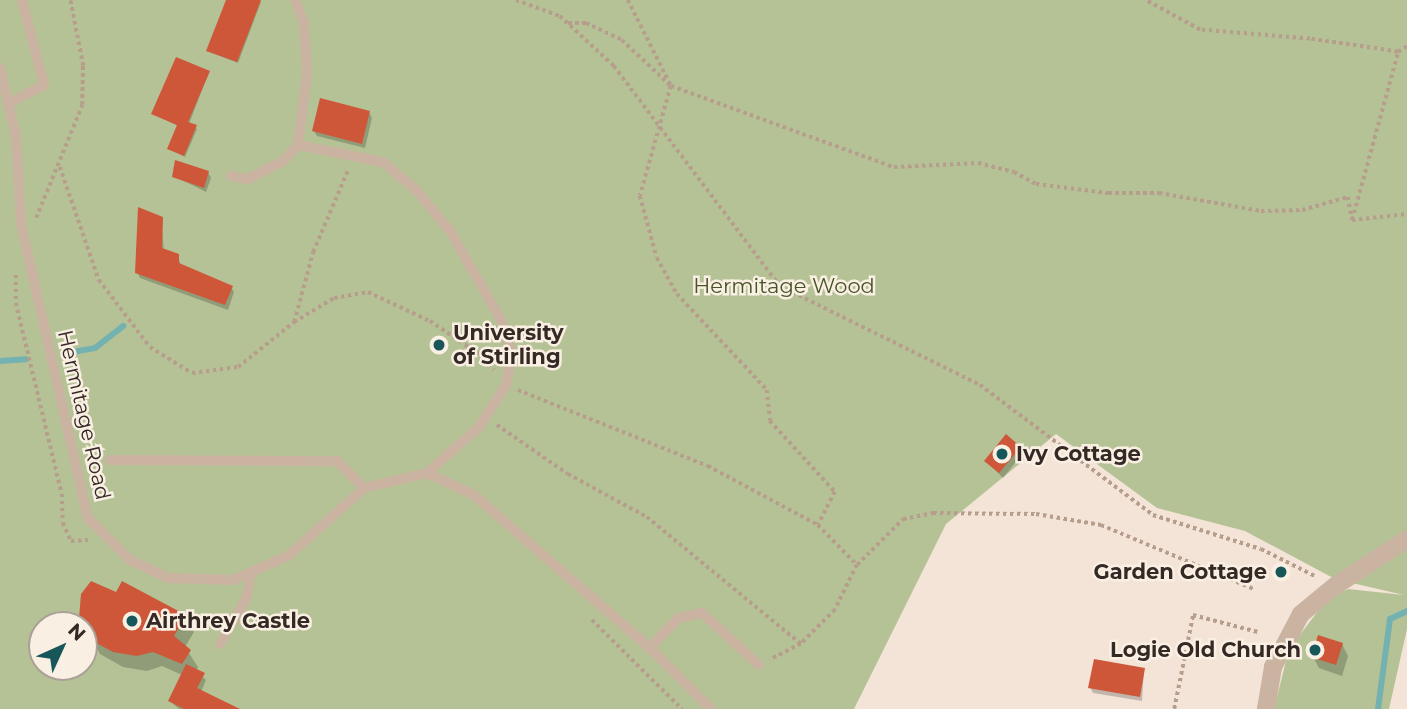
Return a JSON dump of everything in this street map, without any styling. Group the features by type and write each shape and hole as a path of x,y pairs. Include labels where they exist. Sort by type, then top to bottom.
{"street":[{"path":"1266,709 1273,667 1301,614 1335,586 1407,539"}],"lane":[{"path":"8,104 44,85 22,0"},
{"path":"231,176 247,179 282,162 298,145 307,73 304,23 295,0"},
{"name":"Hermitage Road","path":"0,68 16,136 25,242 88,518 130,560 168,578 233,580 288,556 364,488 427,473"},
{"path":"298,145 355,153 383,162 416,190 450,231 501,320 512,354 506,385 485,417 457,449 427,473 474,495 650,648 711,709"},
{"path":"110,460 337,461 364,488"},
{"path":"220,644 247,597 251,572"},
{"path":"650,648 678,618 702,613 759,665"}],"path":[{"path":"25,242 60,167 82,105 83,66 70,0"},
{"path":"516,0 560,16 614,66 658,128 780,286 980,385 1153,515 1261,549 1335,586"},
{"path":"628,0 671,86 640,196 657,258 677,294 767,390 770,421 835,492 818,525"},
{"path":"1145,0 1200,30 1398,52 1407,46"},
{"path":"568,23 586,23 622,40 671,86 894,167 978,163 1014,172 1036,184 1108,193 1159,193 1261,211 1302,210 1348,197 1352,219"},
{"path":"1352,219 1398,52"},
{"path":"293,322 313,252 355,153"},
{"path":"60,167 99,280 150,347 192,373 238,367 293,322 334,298 368,292 430,321 463,343 485,358 506,385 708,466 818,525 857,565"},
{"path":"1352,219 1407,214"},
{"path":"485,417 568,474 647,517 801,644"},
{"path":"759,665 801,644 835,610 857,565 903,519 933,513 1036,514 1101,525 1254,589"},
{"path":"1174,709 1193,615 1258,632"}],"green space":[{"name":"Hermitage Wood","path":"0,0 1407,0 1407,629 1389,709 1274,709 1289,649 1328,598 1348,589 1404,595 1335,579 1245,531 1157,508 1056,434 946,524 854,709 0,709"}],"building":[{"path":"226,0 261,0 237,62 206,51"},
{"path":"176,57 210,71 188,122 197,125 184,156 167,149 177,125 151,114"},
{"path":"320,98 370,111 362,144 312,131"},
{"path":"175,160 209,171 204,188 172,177"},
{"path":"138,207 163,217 162,248 179,254 179,263 233,286 225,305 135,273"},
{"name":"Ivy Cottage","path":"1006,434 1021,447 999,473 984,461"},
{"name":"Airthrey Castle","path":"91,581 116,592 122,581 186,615 174,636 191,650 182,664 153,652 137,656 113,652 98,644 98,611 80,611 81,594"},
{"path":"1318,635 1343,643 1336,665 1311,657"},
{"path":"1094,659 1145,668 1140,697 1088,688"},
{"path":"186,664 205,673 197,688 240,709 184,709 168,701"}],"waterway":[{"path":"67,353 95,348 123,326"},
{"path":"0,361 26,359"},
{"path":"1378,709 1390,619 1407,611"}],"place":[{"name":"University of Stirling","path":"439,345"},
{"name":"Ivy Cottage","path":"1002,454"},
{"name":"Garden Cottage","path":"1281,572"},
{"name":"Airthrey Castle","path":"132,621"},
{"name":"Logie Old Church","path":"1315,650"}]}
